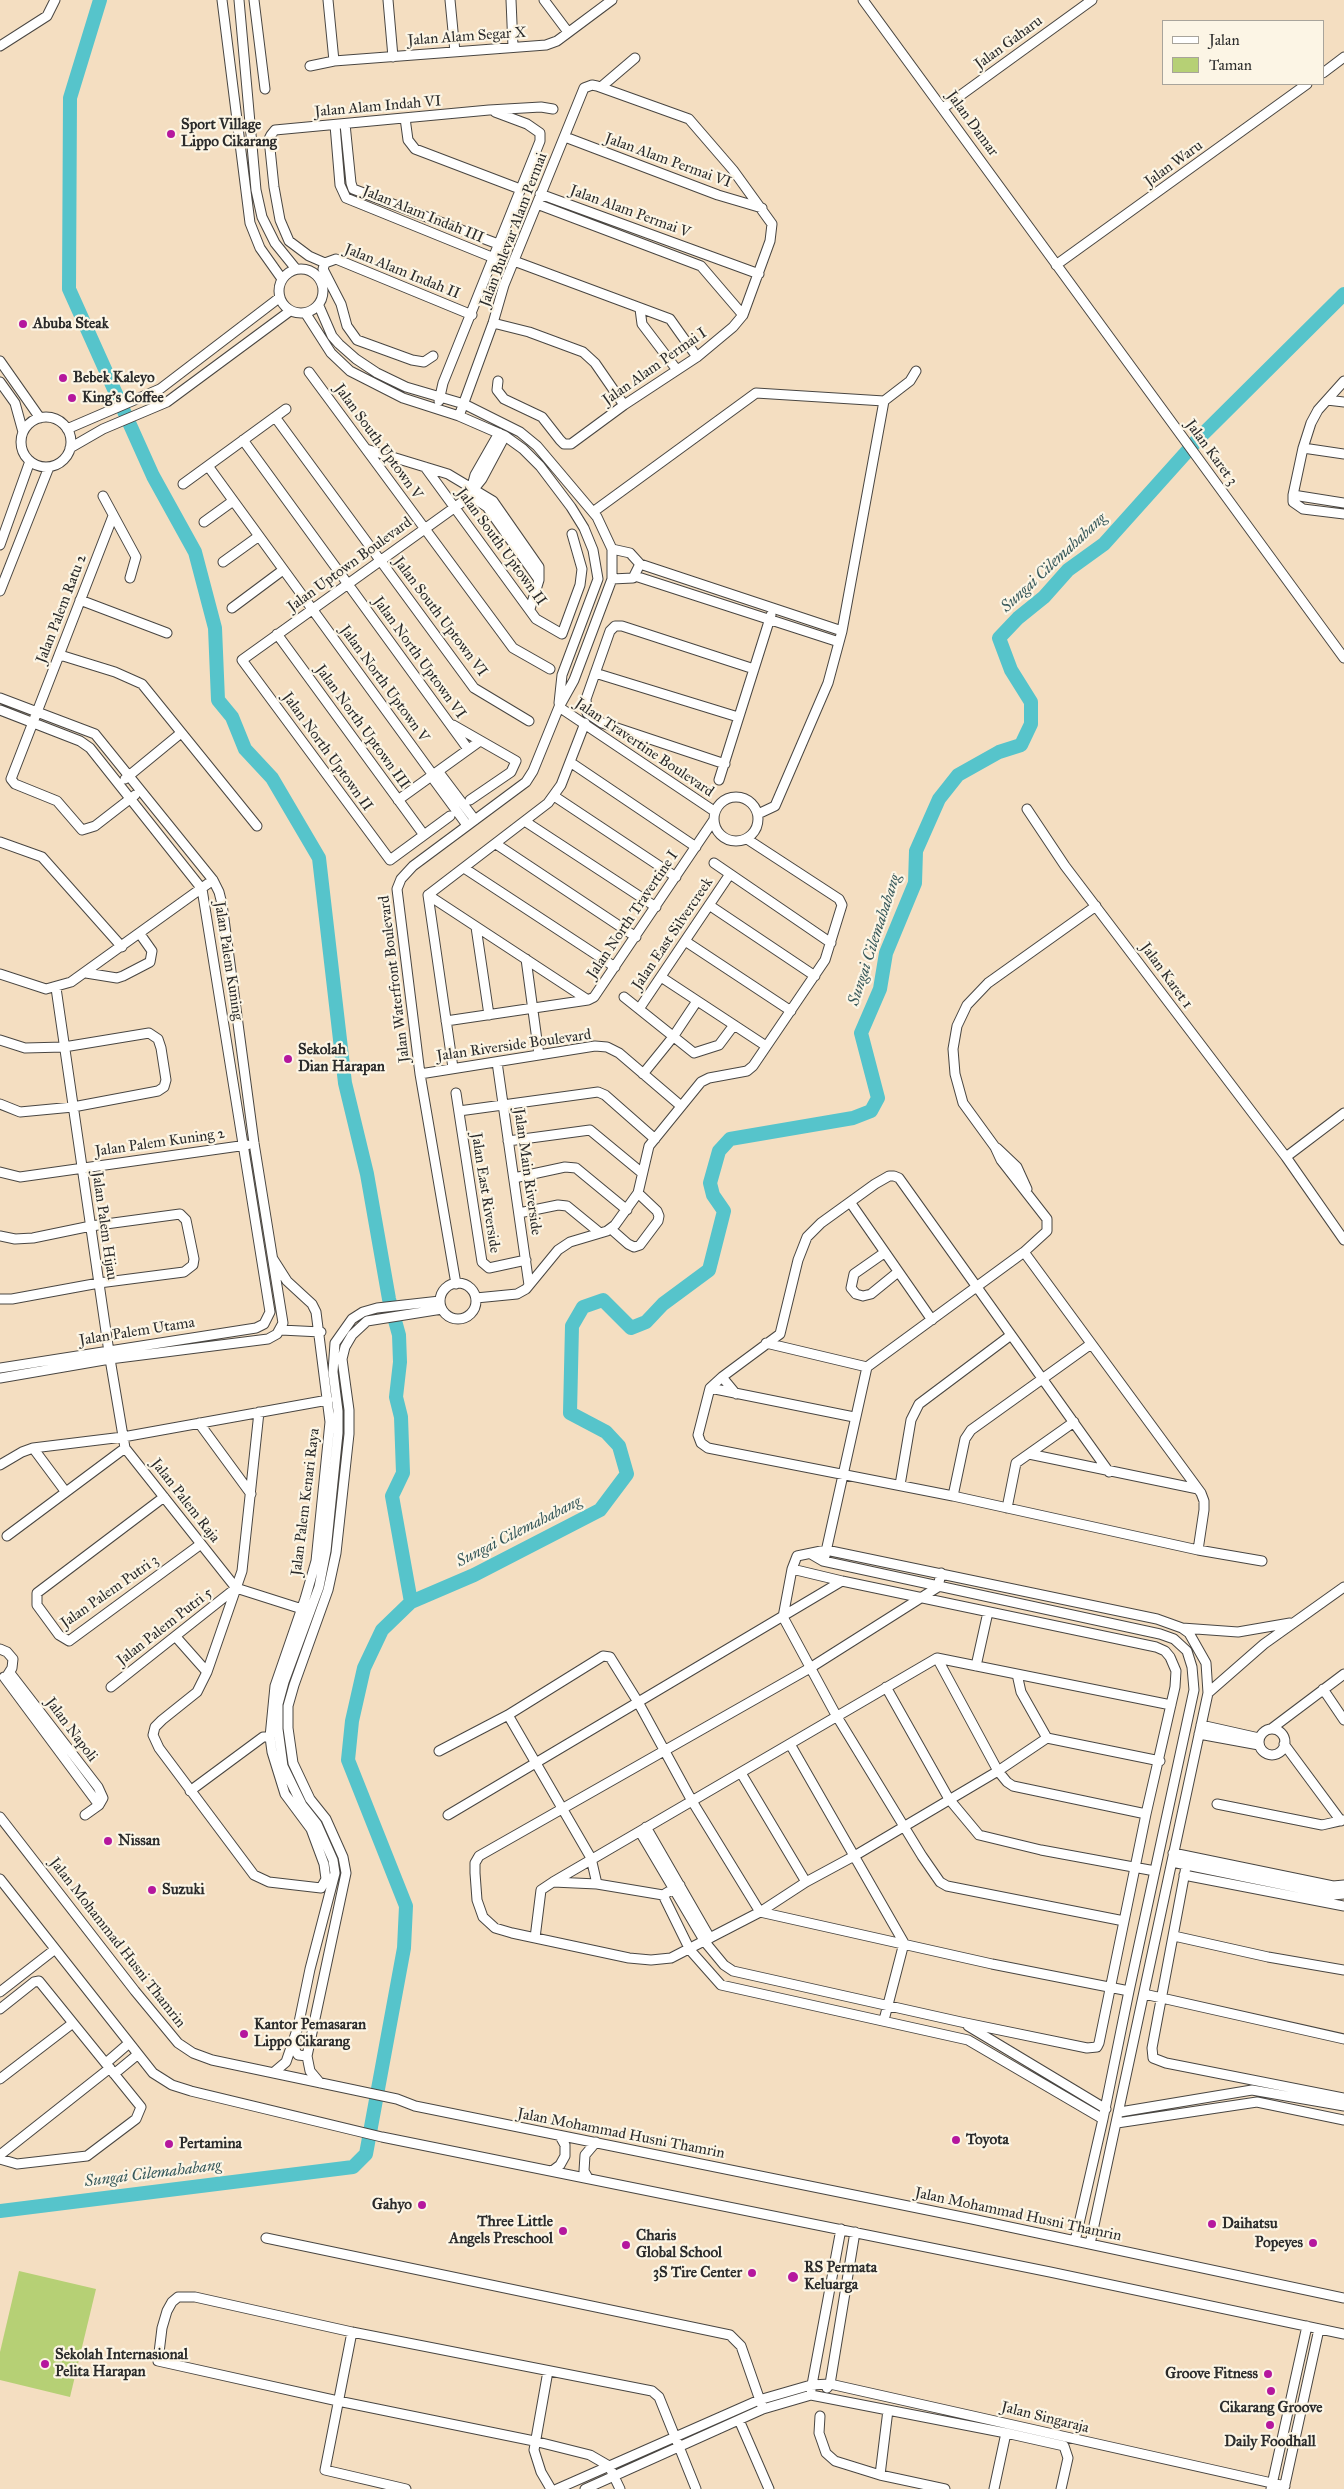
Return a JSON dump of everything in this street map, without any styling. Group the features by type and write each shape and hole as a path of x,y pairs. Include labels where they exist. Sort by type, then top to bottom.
{"street":[{"path":"0,46 47,16 55,0"},
{"path":"222,0 250,223 260,248 282,279"},
{"path":"239,0 258,199 262,217 278,250 296,269 310,271 321,280 324,293 318,306 306,314 290,311 279,298 279,285 282,279 296,269"},
{"path":"254,0 265,90"},
{"path":"328,0 334,61"},
{"path":"388,0 393,56"},
{"path":"450,0 455,52"},
{"path":"511,0 513,47"},
{"path":"544,0 568,32"},
{"name":"Jalan Alam Segar X","path":"310,66 334,61 546,45 557,41 612,0"},
{"name":"Jalan Damar","path":"864,0 1056,265"},
{"name":"Jalan Gaharu","path":"943,108 1092,0"},
{"path":"1324,72 1344,57"},
{"path":"601,87 635,58"},
{"name":"Jalan Waru","path":"1056,265 1306,85"},
{"name":"Jalan Alam Permai I","path":"498,381 497,390 504,399 542,417 560,440 568,445 624,405 698,357 733,327 743,315 759,274 772,232 772,224 762,208 689,120 601,87 588,86"},
{"name":"Jalan Bulevar Alam Permai","path":"459,416 493,323 504,285 565,137 581,92 588,86"},
{"name":"Jalan Alam Indah VI","path":"271,135 275,130 489,110 540,107 553,110"},
{"name":"Jalan Alam Indah VI","path":"489,110 516,119 540,133 540,141 520,189"},
{"path":"405,118 408,140 415,149 520,189 440,397 439,408"},
{"name":"Jalan Alam Indah III","path":"345,124 350,184 353,189 498,244"},
{"name":"Jalan Alam Indah III","path":"335,125 340,185 343,194 350,200 494,258"},
{"name":"Jalan Alam Indah II","path":"271,135 269,140 274,187 280,220 289,242 309,256 325,263 336,259 472,315"},
{"name":"Jalan Alam Permai VI","path":"565,137 710,192 762,208"},
{"name":"Jalan Alam Indah III","path":"343,194 353,189"},
{"name":"Jalan Alam Permai V","path":"540,194 759,274"},
{"name":"Jalan Alam Permai V","path":"537,204 701,266 743,315"},
{"path":"701,266 710,255"},
{"path":"514,261 670,319 698,357"},
{"path":"325,263 323,270 341,304 347,326 357,340 412,360 424,362 433,356"},
{"name":"Jalan Karet 3","path":"1056,265 1344,658"},
{"path":"67,429 160,390 279,298"},
{"path":"318,306 332,336 356,359 406,387 464,404 520,432 537,446 593,512 613,549 612,579 574,680 559,707"},
{"path":"640,309 642,324 677,370"},
{"path":"70,448 67,429 52,418 40,418 30,423 21,438 22,450 30,461 42,467 49,467 62,461 70,448 104,429 167,402 290,311"},
{"path":"306,314 331,353 350,371 403,398 439,408 502,434 523,449 540,466 571,507 584,528 593,550 598,579 562,675 559,707"},
{"path":"493,323 529,332 583,352 595,363 624,405"},
{"path":"0,361 40,418"},
{"path":"593,512 756,393 884,401 910,381 916,371"},
{"name":"Jalan South Uptown V","path":"309,372 513,648 550,669"},
{"path":"1344,381 1327,400 1311,423 1303,448 1293,495 1293,502 1303,509 1344,514"},
{"path":"0,382 15,403 24,432"},
{"path":"1327,400 1344,402"},
{"path":"758,814 775,806 828,683 842,631 884,401"},
{"path":"183,484 286,409"},
{"name":"Jalan South Uptown VI","path":"275,417 474,688 529,721"},
{"path":"471,490 475,475 502,434"},
{"name":"Jalan North Uptown VI","path":"243,440 468,749"},
{"path":"1303,448 1344,454"},
{"path":"366,449 448,474 471,490 480,492 493,501 539,566 539,580 530,609"},
{"path":"0,545 30,461"},
{"name":"Jalan North Uptown V","path":"208,466 433,775"},
{"path":"0,591 49,467"},
{"name":"Jalan South Uptown II","path":"425,467 536,619 562,634 580,585 582,569 572,534"},
{"name":"Jalan Uptown Boulevard","path":"242,660 464,500 471,490"},
{"path":"1293,495 1344,504"},
{"path":"103,496 136,557 136,565 130,578"},
{"path":"204,522 233,501"},
{"name":"Jalan Palem Ratu 2","path":"113,516 60,655 15,763 12,781 57,802 82,830 89,830 131,799"},
{"path":"223,562 259,536"},
{"path":"613,549 630,553 640,564 842,631"},
{"path":"612,579 629,579 635,576 640,564"},
{"path":"232,608 284,570"},
{"path":"635,576 839,642"},
{"path":"80,600 167,633"},
{"path":"719,780 773,608"},
{"path":"725,764 602,723 587,713 586,699 610,630 615,626 754,669"},
{"name":"Jalan North Uptown III","path":"277,634 424,835"},
{"path":"60,655 115,672 142,684 257,826"},
{"name":"Jalan North Uptown II","path":"242,660 390,860 424,835"},
{"path":"595,673 738,717"},
{"name":"Jalan Palem Kuning","path":"0,698 95,734 213,880 222,904 269,1246 287,1281 312,1304 316,1312 320,1332"},
{"name":"Jalan Travertine Boulevard","path":"559,707 714,811"},
{"name":"Jalan Waterfront Boulevard","path":"456,1284 420,1074 397,889 401,878 413,866 526,782 533,772 559,707"},
{"name":"Jalan Palem Kuning","path":"0,710 85,744 120,784 202,889 270,1312"},
{"path":"428,895 526,822 554,796 585,723"},
{"path":"450,724 516,761 511,772 470,800"},
{"path":"120,784 181,733"},
{"path":"398,800 480,740"},
{"path":"570,762 696,847"},
{"path":"433,775 441,775 475,820"},
{"path":"433,775 434,780 467,826"},
{"path":"131,799 141,791"},
{"path":"554,796 676,877"},
{"path":"737,796 747,799 754,806 758,814 758,824 754,833 747,839 738,842 730,841 716,830 713,822 714,811 720,803 728,798 737,796"},
{"name":"Jalan Karet 1","path":"1027,809 1065,866 1286,1157 1344,1240"},
{"path":"424,835 450,816"},
{"path":"526,822 656,907"},
{"name":"Jalan North Travertine I","path":"446,1022 588,1000 602,988 713,822"},
{"path":"476,1298 517,1294 529,1285 558,1250 570,1242 610,1229 627,1210 638,1193 648,1146 701,1082 708,1078 747,1071 791,1011 825,960 842,905 839,899 747,839"},
{"path":"0,842 34,852 46,860 122,947"},
{"path":"496,844 636,937"},
{"path":"714,863 831,943"},
{"path":"464,868 615,967"},
{"name":"Jalan East Silvercreek","path":"639,1009 730,874"},
{"path":"0,974 37,988 56,988 86,973 213,880"},
{"path":"428,895 588,1000"},
{"path":"428,895 453,1068"},
{"path":"709,904 814,976"},
{"path":"824,1561 844,1474 854,1417 867,1367 1024,1252 1045,1234 1048,1223 1027,1192 1001,1160 995,1147 963,1103 958,1091 953,1049 957,1026 967,1006 988,984 1096,906"},
{"path":"476,927 490,1015"},
{"path":"86,973 117,978 150,962 152,951 140,934"},
{"path":"685,941 791,1011"},
{"path":"526,959 539,1055"},
{"path":"661,977 766,1046"},
{"name":"Jalan Palem Hijau","path":"56,988 109,1354"},
{"path":"624,997 694,1053 719,1045 734,1025"},
{"path":"643,1074 673,1037 697,1001"},
{"path":"0,1040 24,1048 64,1047 149,1033 158,1039 166,1080 164,1087 158,1091 73,1107 20,1112 0,1104"},
{"name":"Jalan Riverside Boulevard","path":"420,1074 595,1046 607,1047 619,1053 681,1106"},
{"name":"Jalan Main Riverside","path":"497,1062 529,1285"},
{"path":"459,1111 598,1092 605,1095 655,1139"},
{"name":"Jalan East Riverside","path":"456,1093 482,1262 489,1268 526,1260"},
{"path":"1286,1157 1344,1113"},
{"path":"508,1141 590,1130 642,1173"},
{"name":"Jalan Palem Kuning 2","path":"0,1172 20,1177 254,1143"},
{"path":"514,1178 565,1167 576,1168 627,1210"},
{"path":"784,1347 780,1334 798,1260 807,1237 821,1223 889,1176 899,1178 1109,1472"},
{"path":"610,1229 628,1244 634,1247 640,1245 658,1221 659,1216 657,1211 638,1193"},
{"path":"850,1202 932,1320"},
{"path":"519,1212 558,1205 568,1206 600,1233"},
{"path":"0,1236 33,1238 90,1226 180,1214 186,1220 194,1259 193,1265 184,1272 99,1283 12,1299 0,1299"},
{"path":"1024,1252 1198,1489 1204,1501 1198,1550"},
{"path":"884,1253 854,1274 851,1288 856,1294 863,1296 871,1294 898,1272"},
{"name":"Jalan Palem Kuning","path":"274,1259 283,1323 279,1332"},
{"path":"307,2056 301,2057 295,2050 298,2027 310,1969 335,1873 333,1860 317,1824 302,1805 283,1766 278,1729 278,1704 323,1570 338,1433 338,1411 333,1372 335,1343 352,1319 363,1312 407,1304 441,1305 452,1318 466,1317 472,1313 476,1298 469,1287 456,1284 445,1289 441,1305"},
{"path":"320,2083 310,2071 307,2056 346,1873 343,1857 326,1819 310,1799 293,1763 288,1728 288,1706 328,1590 336,1553 348,1434 348,1410 343,1372 345,1347 359,1326 379,1318 409,1314 441,1305"},
{"name":"Jalan Palem Utama","path":"0,1378 109,1354 256,1328 264,1324 270,1312"},
{"name":"Jalan Palem Utama","path":"0,1368 109,1354 268,1339 279,1332 320,1332"},
{"name":"Jalan Palem Kenari Raya","path":"190,1791 254,1874 269,1882 321,1888 324,1885 326,1879 324,1864 311,1829 285,1794 272,1752 270,1737 275,1686 312,1580 318,1545 330,1422 320,1332"},
{"path":"780,1334 710,1388 698,1434 703,1446 953,1496 1198,1550 1262,1561"},
{"path":"900,1485 911,1420 919,1404 1011,1335"},
{"path":"766,1343 867,1367"},
{"path":"953,1496 967,1434 1091,1344"},
{"name":"Jalan Palem Raja","path":"109,1354 125,1448 236,1588"},
{"path":"722,1377 736,1394"},
{"path":"710,1388 854,1417"},
{"path":"0,1465 33,1448 123,1437 328,1400"},
{"path":"259,1412 242,1570 207,1672 197,1692 162,1720 155,1727 153,1735 159,1748 190,1791 263,1737 270,1737"},
{"path":"1007,1508 1016,1463 1074,1422"},
{"path":"199,1423 251,1494"},
{"path":"1044,1442 1051,1459"},
{"path":"33,1448 65,1491"},
{"path":"7,1536 125,1448"},
{"path":"1029,1454 1198,1489"},
{"name":"Jalan Palem Putri 3","path":"164,1497 39,1590 36,1598 37,1605 59,1635 69,1641 200,1544"},
{"path":"1124,1921 947,1886 935,1876 836,1715 784,1617 792,1569 797,1556 826,1550 1157,1619 1182,1628 1238,1632 1293,1622"},
{"path":"811,1554 824,1561 1160,1634 1174,1639 1187,1651 1192,1667 1194,1690 1133,1971 1106,2109 1075,2241"},
{"path":"643,1829 707,1940 724,1965 733,1971 961,2022 1094,2048 1099,2043 1146,1814 1172,1705 1176,1672 1175,1664 1165,1651 1156,1648 842,1582 792,1569"},
{"path":"223,1571 242,1570"},
{"path":"941,1573 938,1587 810,1668 664,1752 561,1807 479,1856 475,1863 477,1900 487,1922 496,1928 600,1952 651,1960 671,1958 690,1950 760,1912 806,1882 856,1856 998,1771 1048,1738 1160,1761"},
{"path":"448,1815 842,1582"},
{"path":"976,1594 979,1582"},
{"path":"1208,1693 1258,1649 1344,1587"},
{"path":"236,1588 302,1608"},
{"name":"Jalan Palem Putri 5","path":"111,1687 236,1588"},
{"path":"1033,1607 1036,1594"},
{"path":"976,1666 988,1612"},
{"path":"1090,2244 1120,2112 1208,1693 1206,1663 1193,1638 1182,1628"},
{"path":"1156,1648 1160,1634"},
{"path":"176,1637 207,1672"},
{"name":"Jalan Napoli","path":"0,1649 12,1657 13,1664 5,1676 98,1787 104,1798 99,1805 85,1815"},
{"path":"439,1751 508,1714 603,1656 613,1660 692,1801 760,1912 992,1964 1129,1991"},
{"path":"535,1938 541,1890 591,1858 937,1658 1172,1705"},
{"path":"937,1658 998,1771 1007,1782 1013,1786 1146,1814"},
{"path":"1017,1674 1021,1692 1048,1738"},
{"path":"1284,1744 1278,1754 1272,1755 1262,1750 1259,1741 1264,1732 1271,1729 1344,1674"},
{"path":"886,1687 949,1799 979,1835 1155,1871"},
{"path":"1322,1689 1344,1720"},
{"path":"508,1714 591,1858 597,1884"},
{"path":"1217,1804 1322,1825 1342,1820 1284,1744 1282,1734 1271,1729"},
{"path":"1200,1730 1259,1741"},
{"path":"790,1744 856,1856 904,1943 886,2005 884,2020"},
{"path":"741,1773 806,1882"},
{"path":"1171,1798 1185,1801"},
{"name":"Jalan Mohammad Husni Thamrin","path":"0,1817 134,1991 178,2043 193,2053 212,2060 397,2099 415,2106 1344,2298"},
{"path":"1172,1858 1251,1874 1333,1886 1344,1885"},
{"path":"1187,1860 1152,2048 1155,2060 1344,2106"},
{"path":"1251,1874 1344,1906"},
{"path":"1184,1875 1311,1895 1344,1894"},
{"path":"0,1879 137,2055 153,2073 172,2085 238,2104 382,2137 841,2229 1344,2334"},
{"path":"553,1882 597,1884 663,1895 676,1887"},
{"path":"663,1895 690,1950 713,1978 727,1988 884,2020 968,2040 1103,2119"},
{"path":"1174,1936 1344,1970"},
{"path":"0,1992 54,1950"},
{"path":"1133,1971 1148,1974"},
{"path":"0,2009 34,1982 40,1981 141,2107 139,2115 129,2124 86,2156 17,2164 0,2159"},
{"path":"1144,1994 1344,2039"},
{"path":"961,2022 1106,2109"},
{"path":"0,2079 73,2023"},
{"path":"274,2073 286,2062 298,2027"},
{"path":"110,2069 128,2044"},
{"path":"0,2155 110,2069 137,2055"},
{"path":"1120,2112 1258,2086 1344,2098"},
{"path":"1117,2123 1257,2102 1344,2120"},
{"path":"552,2171 560,2165 565,2156 565,2145 560,2136"},
{"path":"588,2178 583,2163 585,2155 596,2142"},
{"path":"1094,2162 1107,2165"},
{"path":"811,2395 811,2385 841,2229"},
{"path":"822,2396 830,2384 855,2232"},
{"path":"266,2238 730,2335 741,2346 763,2409"},
{"path":"620,2489 609,2466 590,2455 534,2441 338,2401 158,2361 162,2328 172,2302 185,2296 352,2332 652,2391 659,2398 696,2489"},
{"path":"1271,2486 1308,2326"},
{"path":"1284,2487 1319,2329"},
{"path":"352,2332 325,2470 406,2489"},
{"path":"548,2370 534,2441 538,2466 551,2489"},
{"name":"Jalan Singaraja","path":"557,2489 759,2400 811,2385 830,2384 1271,2486 1284,2487"},
{"path":"585,2489 763,2409 811,2395 1064,2446 1068,2458 1061,2489"},
{"path":"880,2475 888,2410"},
{"path":"820,2416 819,2433 829,2458 850,2467 945,2489"},
{"path":"739,2420 769,2489"},
{"path":"994,2489 1006,2433"}],"green space":[{"path":"19,2271 96,2289 70,2397 0,2380 0,2352"}],"waterway":[{"path":"100,0 70,98 69,289 153,476 195,552 215,628 218,700 232,717 245,749 272,778 319,858 345,1083 367,1174 389,1299 399,1335 400,1362 396,1397 401,1417 403,1473 392,1496 411,1602"},
{"name":"Sungai Cilemahabang","path":"0,2211 353,2167 366,2154 404,1948 406,1906 348,1760 352,1721 364,1668 382,1630 411,1602 474,1575 600,1510 627,1474 619,1446 606,1432 570,1413 572,1326 583,1307 603,1300 631,1328 646,1322 663,1304 709,1270 724,1211 713,1195 710,1183 719,1151 730,1139 853,1118 871,1111 878,1098 861,1033 880,989 886,953 915,883 916,851 939,799 958,775 999,752 1021,745 1031,724 1031,702 1011,670 999,638 1018,618 1044,597 1068,570 1104,544 1200,437 1344,294"}],"place":[{"name":"Sport Village Lippo Cikarang","path":"171,134"},
{"name":"Abuba Steak","path":"23,324"},
{"name":"Bebek Kaleyo","path":"63,378"},
{"name":"King's Coffee","path":"72,398"},
{"name":"Sekolah Dian Harapan","path":"288,1059"},
{"name":"Nissan","path":"108,1841"},
{"name":"Suzuki","path":"152,1890"},
{"name":"Kantor Pemasaran Lippo Cikarang","path":"244,2034"},
{"name":"Toyota","path":"956,2140"},
{"name":"Pertamina","path":"169,2144"},
{"name":"Gahyo","path":"422,2205"},
{"name":"Daihatsu","path":"1212,2224"},
{"name":"Three Little Angels Preschool","path":"563,2231"},
{"name":"Popeyes","path":"1313,2243"},
{"name":"Charis Global School","path":"626,2245"},
{"name":"3S Tire Center","path":"752,2273"},
{"name":"RS Permata Keluarga","path":"793,2277"},
{"name":"Sekolah Internasional Pelita Harapan","path":"45,2364"},
{"name":"Groove Fitness","path":"1268,2374"},
{"name":"Cikarang Groove","path":"1271,2391"},
{"name":"Daily Foodhall","path":"1270,2425"}]}
